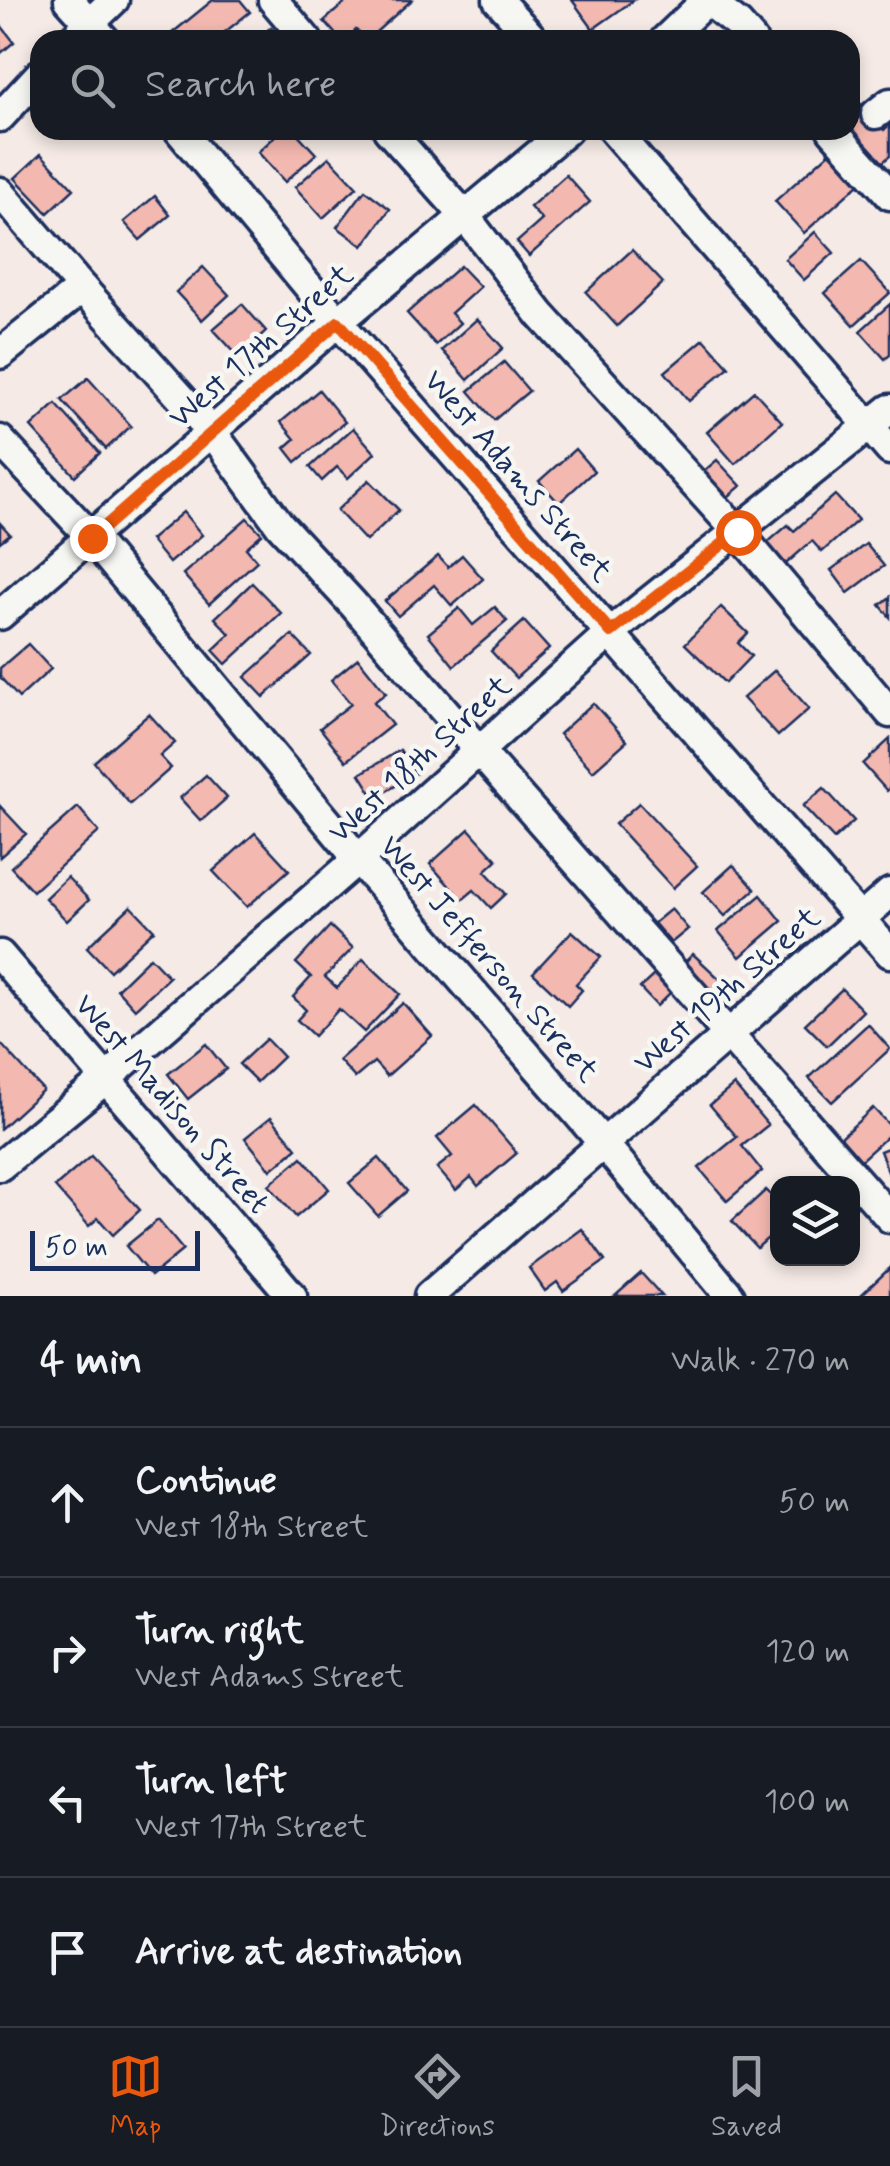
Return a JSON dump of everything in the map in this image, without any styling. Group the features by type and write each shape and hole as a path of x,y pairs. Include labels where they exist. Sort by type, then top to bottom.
{"street":[{"path":"69,0 87,30"},
{"path":"92,30 114,0"},
{"path":"273,0 299,30"},
{"path":"498,0 525,30"},
{"path":"676,30 707,0 743,30"},
{"path":"0,118 30,85"},
{"name":"West Adams Street","path":"187,140 338,322 890,952"},
{"path":"397,140 465,216 540,314 738,532 890,713"},
{"name":"West 17th Street","path":"0,615 555,140"},
{"path":"622,140 880,418 890,450"},
{"path":"841,140 890,195"},
{"path":"0,192 212,432 280,525 890,1218"},
{"path":"0,354 82,288"},
{"name":"West 18th Street","path":"0,1166 358,859 611,632 880,418"},
{"name":"West Jefferson Street","path":"0,440 92,538 358,859 730,1296"},
{"name":"West 19th Street","path":"428,1296 890,893"},
{"name":"West Madison Street","path":"0,955 292,1296"}],"building":[{"path":"213,0 240,0 250,12 228,30 176,30"},
{"path":"348,0 412,0 378,30 332,30 324,21"},
{"path":"572,0 634,0 593,29"},
{"path":"0,24 14,42 1,53 0,52"},
{"path":"860,105 884,130 890,124 890,156 876,168 857,140 860,140"},
{"path":"271,140 303,140 316,154 285,182 258,152"},
{"path":"830,152 859,184 804,233 775,201"},
{"path":"41,154 74,189 48,213 15,178"},
{"path":"329,157 357,187 323,218 295,187"},
{"path":"566,175 590,202 529,256 517,242 542,220 530,207"},
{"path":"365,190 390,209 363,246 337,227"},
{"path":"155,196 170,215 140,240 124,222"},
{"path":"815,232 834,253 804,280 785,259"},
{"path":"632,250 663,283 617,326 586,292"},
{"path":"861,261 890,293 854,325 825,293"},
{"path":"460,266 480,287 451,313 460,323 436,345 407,313"},
{"path":"203,267 229,295 202,320 176,292"},
{"path":"242,304 266,331 238,356 213,329"},
{"path":"890,304 890,355 885,359 860,331"},
{"path":"477,319 503,348 468,380 442,350"},
{"path":"704,339 729,367 689,401 665,372"},
{"path":"504,362 529,391 494,420 469,391"},
{"path":"88,378 131,426 106,449 62,400"},
{"path":"319,390 345,422 296,462 285,448 295,439 281,422"},
{"path":"754,391 782,422 735,464 707,432"},
{"path":"56,404 100,453 75,476 31,427"},
{"path":"353,428 375,453 348,478 337,467 322,481 310,467"},
{"path":"575,449 594,471 559,503 539,481"},
{"path":"717,460 741,486 722,502 698,476"},
{"path":"369,480 399,510 366,541 337,510"},
{"path":"835,495 858,520 822,552 812,541 779,570 760,549 788,525 794,531"},
{"path":"183,512 202,535 169,563 150,540"},
{"path":"247,518 262,534 246,548 257,561 209,604 183,574"},
{"path":"0,523 10,534 0,542"},
{"path":"866,544 884,566 848,593 831,570"},
{"path":"462,555 483,579 452,606 434,585 398,616 385,601 438,556 448,567"},
{"path":"252,583 281,613 226,664 213,650 230,634 215,618"},
{"path":"890,597 890,617 880,605"},
{"path":"495,607 507,621 454,666 428,634 459,608 473,625"},
{"path":"721,607 748,633 738,643 751,656 725,683 685,644"},
{"path":"524,621 549,649 516,678 491,651"},
{"path":"292,635 311,655 264,697 245,677"},
{"path":"28,644 51,669 19,698 0,677 0,668"},
{"path":"358,658 386,693 374,702 392,725 346,761 320,728 351,704 331,680"},
{"path":"775,670 809,709 778,736 743,698"},
{"path":"593,703 627,741 593,771 559,734"},
{"path":"149,714 175,743 160,756 171,768 130,804 94,762"},
{"path":"890,739 890,788 887,791 863,764"},
{"path":"400,750 415,774 375,798 360,774"},
{"path":"206,775 227,798 201,821 180,798"},
{"path":"824,788 854,821 834,839 803,806"},
{"path":"639,803 697,866 673,888 615,824"},
{"path":"0,806 26,834 0,857"},
{"path":"78,807 99,832 33,891 11,867"},
{"path":"469,829 497,860 485,871 506,894 491,908 474,890 462,900 430,864"},
{"path":"255,833 289,870 247,907 213,871"},
{"path":"733,865 755,889 725,916 703,892"},
{"path":"67,877 89,900 67,921 45,898"},
{"path":"761,895 782,921 740,957 718,931"},
{"path":"131,906 154,930 110,971 87,947"},
{"path":"671,909 688,929 671,943 654,923"},
{"path":"330,926 353,948 325,977 337,988 363,959 400,994 364,1032 339,1009 314,1036 297,1020 306,1010 293,997 311,977 296,963"},
{"path":"572,931 601,957 576,984 582,990 568,1006 533,973"},
{"path":"693,954 723,982 710,995 680,967"},
{"path":"150,957 169,977 135,1009 117,989"},
{"path":"654,975 671,992 657,1006 640,988"},
{"path":"842,989 863,1011 827,1046 805,1024"},
{"path":"403,1003 432,1036 387,1076 374,1062 355,1078 339,1060"},
{"path":"868,1024 890,1049 832,1102 809,1078"},
{"path":"266,1039 283,1057 257,1082 239,1064"},
{"path":"206,1044 226,1069 188,1099 168,1074"},
{"path":"0,1045 43,1090 0,1129"},
{"path":"734,1085 768,1125 742,1146 762,1171 727,1201 699,1168 737,1137 710,1105"},
{"path":"476,1105 517,1153 478,1186 471,1177 456,1190 437,1168 452,1156 437,1138"},
{"path":"873,1108 890,1126 890,1134 861,1160 841,1137"},
{"path":"271,1117 297,1148 271,1170 245,1138"},
{"path":"890,1147 890,1177 880,1151"},
{"path":"91,1156 140,1210 113,1235 98,1218 89,1226 55,1187"},
{"path":"302,1157 329,1189 296,1217 269,1185"},
{"path":"379,1158 407,1191 378,1216 349,1183"},
{"path":"766,1190 770,1194 770,1236 757,1248 732,1221"},
{"path":"158,1220 183,1250 151,1276 126,1246"},
{"path":"582,1229 605,1261 563,1291 557,1282 545,1291 529,1268"},
{"path":"890,1268 890,1296 860,1296"},
{"path":"641,1273 662,1296 615,1296"}],"route":[{"path":"92,538 338,322 611,632 738,532"}]}
